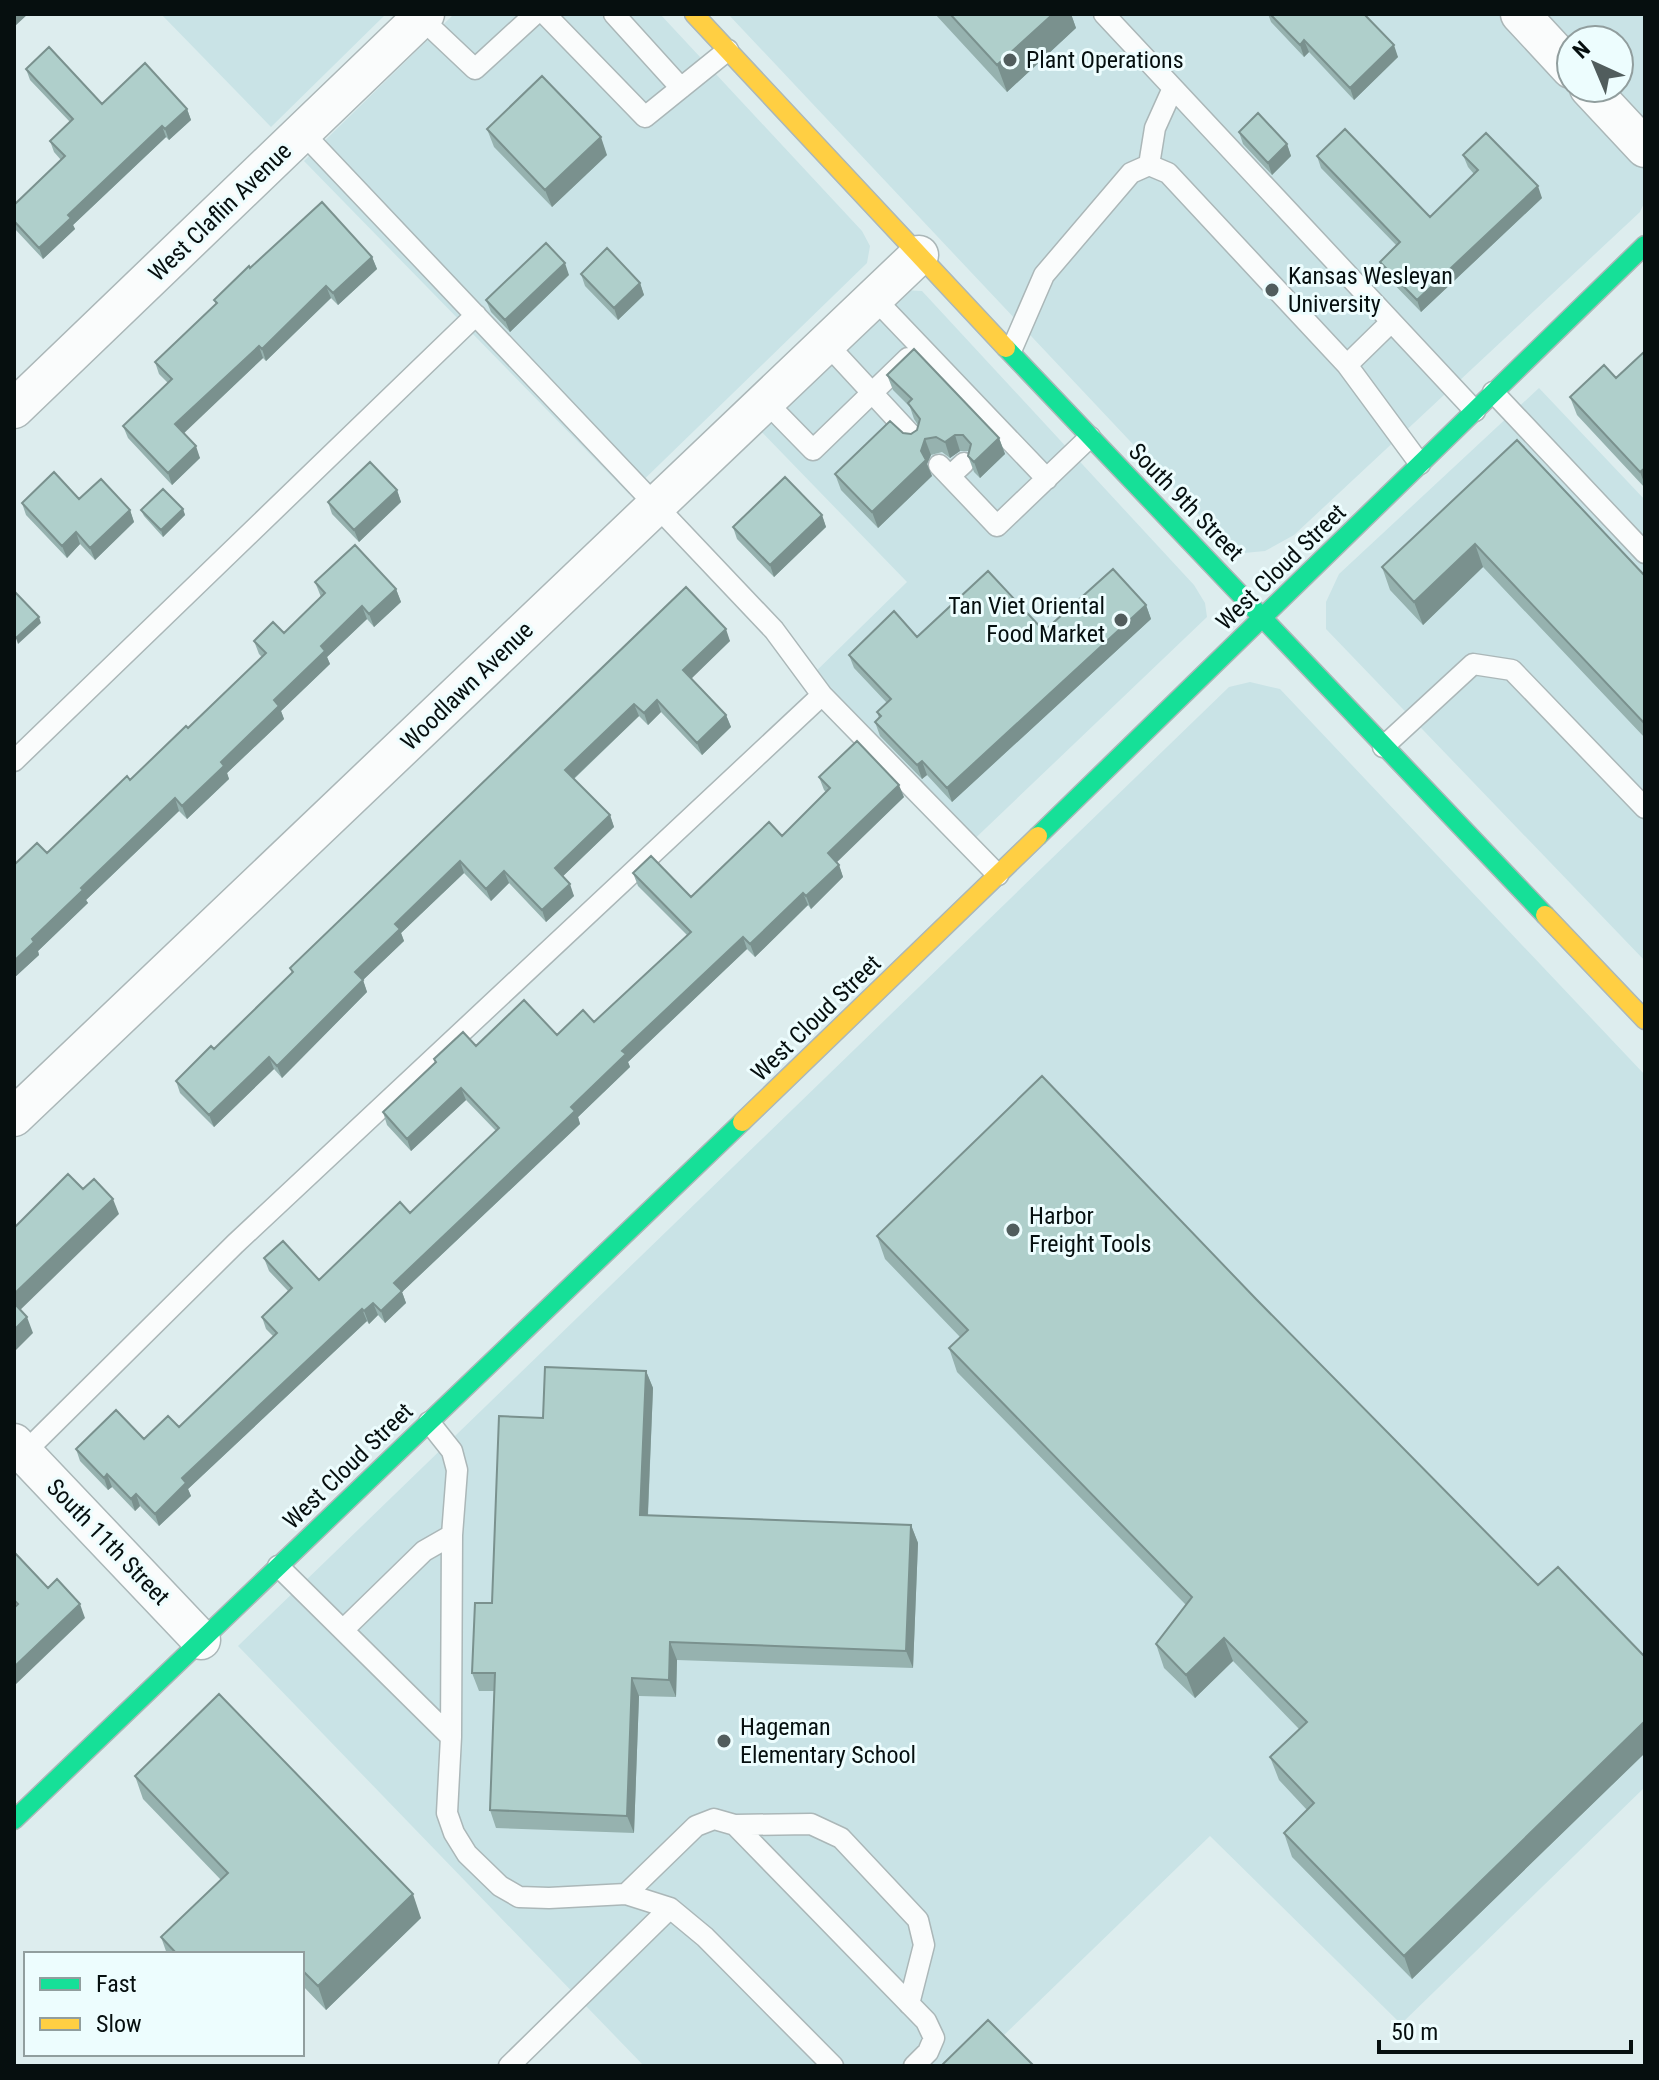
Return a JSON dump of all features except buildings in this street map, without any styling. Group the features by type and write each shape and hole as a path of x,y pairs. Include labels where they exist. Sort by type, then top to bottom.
{"main road":[{"name":"South 9th Street","path":"694,14 1383,747 1645,1020"},
{"name":"West Cloud Street","path":"14,1820 998,875 1645,245"}],"street":[{"path":"1520,14 1555,52"},
{"name":"West Claflin Avenue","path":"14,409 423,16"},
{"path":"1604,104 1645,148"},
{"name":"Woodlawn Avenue","path":"14,1117 919,255"},
{"name":"South 11th Street","path":"17,1453 201,1640"}],"lane":[{"path":"423,16 475,69 535,14"},
{"path":"545,14 645,117 728,50"},
{"path":"614,14 681,88"},
{"path":"1104,14 1475,411"},
{"path":"1149,165 1155,128 1173,88"},
{"path":"302,132 774,630 822,695 998,875"},
{"path":"1011,351 1044,275 1131,173 1149,165 1168,173 1347,365 1420,464"},
{"path":"874,298 940,373 1047,479"},
{"path":"14,761 476,315"},
{"path":"1347,365 1391,322"},
{"path":"826,343 872,393 900,410 913,437"},
{"path":"765,401 813,450 919,347"},
{"path":"1493,392 1645,553"},
{"path":"951,468 997,526 1090,437"},
{"path":"1383,747 1473,664 1512,670 1645,808"},
{"path":"17,1453 235,1244 822,695"},
{"path":"429,1422 452,1451 457,1470 452,1535 451,1737 447,1813 454,1833 467,1854 500,1886 519,1897 626,1894 670,1908 705,1937 833,2066"},
{"path":"343,1630 424,1551 452,1535"},
{"path":"278,1566 451,1737"},
{"path":"626,1894 696,1826 714,1819 735,1825 811,1824 841,1838 918,1920 924,1945 909,2004"},
{"path":"735,1825 926,2021 934,2038 928,2052 914,2066"},
{"path":"509,2066 670,1908"}],"shaded area":[{"path":"161,14 386,14 271,127"},
{"path":"454,14 660,14 862,231 870,246 867,263 629,494 304,161"},
{"name":"Kansas Wesleyan University","path":"728,14 1645,14 1645,201 1640,212 1294,535 1265,551 1244,553 1225,542"},
{"path":"902,290 922,291 1194,585 1205,603 1207,617 965,848 805,682 907,582 758,428"},
{"path":"1539,388 1645,500 1645,961 1326,629 1326,602 1339,574"},
{"path":"1250,682 1280,689 1645,1075 1645,1787 1401,2024 1210,1836 972,2066 644,2066 238,1646 1229,687"}],"traffic: fast":[{"path":"1038,836 1645,245"},
{"path":"1006,348 1545,915"},
{"path":"14,1820 742,1122"}],"traffic: slow":[{"path":"694,14 1006,348"},
{"path":"742,1122 1038,836"},
{"path":"1545,915 1645,1020"}],"place":[{"name":"Plant Operations","path":"1010,60"},
{"name":"Kansas Wesleyan University","path":"1272,290"},
{"name":"Tan Viet Oriental Food Market","path":"1121,620"},
{"name":"Harbor Freight Tools","path":"1013,1230"},
{"name":"Hageman Elementary School","path":"724,1741"}]}
